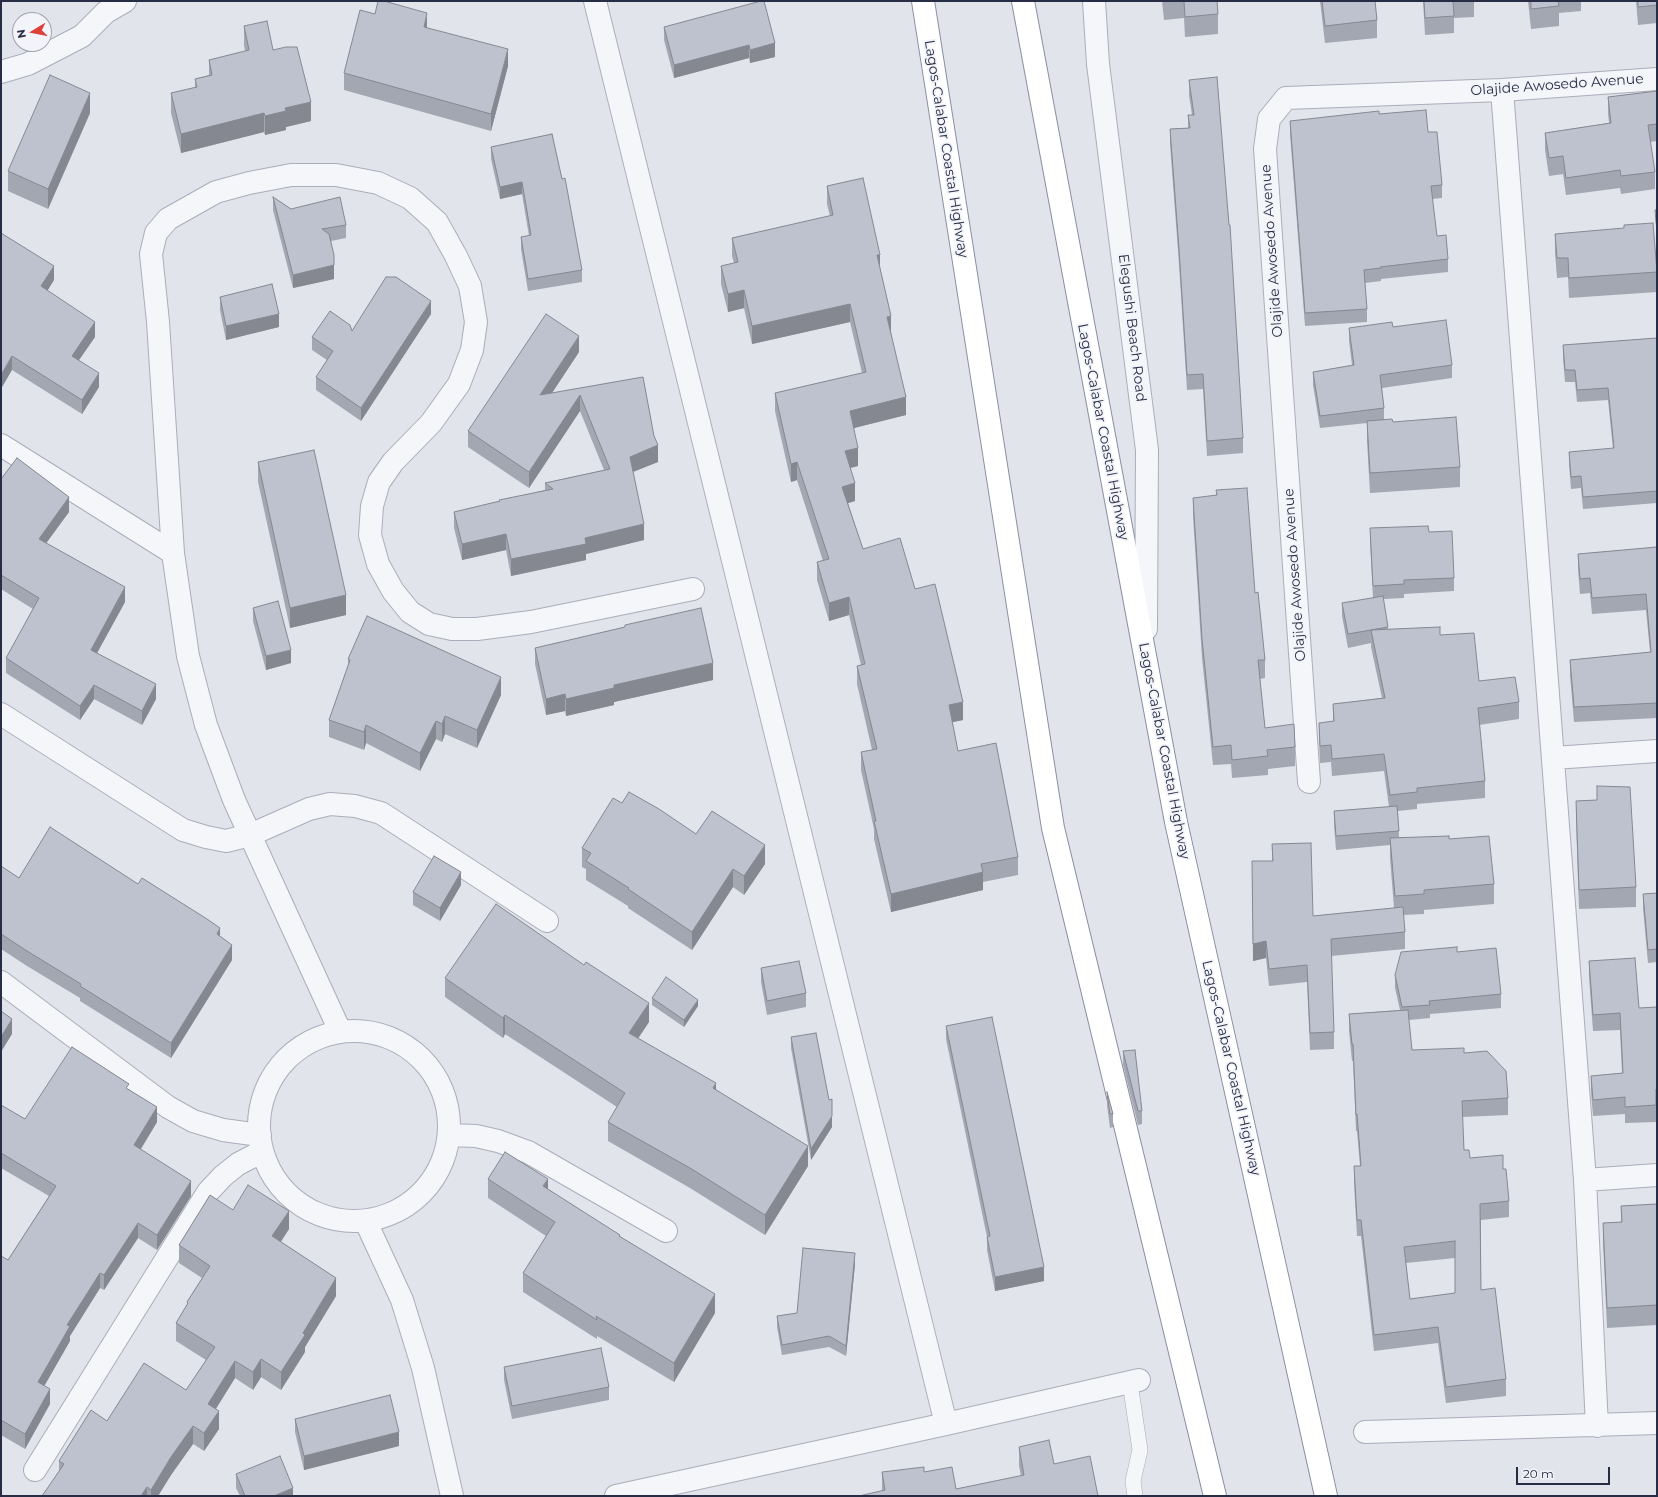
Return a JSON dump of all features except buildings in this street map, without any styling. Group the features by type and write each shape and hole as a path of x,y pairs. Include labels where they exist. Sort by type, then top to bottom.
{"highway":[{"name":"Lagos-Calabar Coastal Highway","path":"922,1 1053,828 1215,1496"},
{"name":"Lagos-Calabar Coastal Highway","path":"1024,1 1176,822 1326,1496"}],"street":[{"path":"1,72 28,64 82,36 106,12 125,1"},
{"path":"596,1 946,1424"},
{"name":"Elegushi Beach Road","path":"1094,1 1098,64 1147,450 1145,656"},
{"name":"Olajide Awosedo Avenue","path":"1309,782 1265,149 1269,120 1286,98 1502,90 1657,79"},
{"path":"1502,90 1585,1180 1596,1426"},
{"path":"340,1031 234,800 206,725 188,656 173,553 158,322 151,254 156,233 168,219 216,192 249,183 291,175 336,175 378,183 410,198 437,222 456,256 470,286 476,322 472,350 459,384 431,423 390,467 379,482 372,506 370,535 378,564 392,591 410,612 429,624 452,629 477,629 531,622 693,589"},
{"path":"1,445 173,553"},
{"path":"1,714 183,830 226,841 250,835 309,809 330,804 355,806 381,813 547,921"},
{"path":"1553,758 1657,751"},
{"path":"1,982 168,1107 193,1121 223,1130 260,1144"},
{"path":"340,1031 373,1032 404,1044 432,1071 446,1102 449,1135 440,1167 424,1192 397,1212 366,1222 333,1220 302,1208 276,1182 260,1144 258,1119 266,1087 285,1059 308,1042 340,1031"},
{"path":"449,1135 476,1136 498,1141 528,1152 666,1231"},
{"path":"35,1470 208,1192 223,1176 260,1144"},
{"path":"1585,1180 1657,1175"},
{"path":"366,1222 404,1307 423,1368 452,1496"},
{"path":"616,1496 946,1424 1134,1381"},
{"path":"1365,1432 1657,1423"}],"lane":[{"path":"1134,1381 1140,1450 1133,1481 1135,1496"}]}
